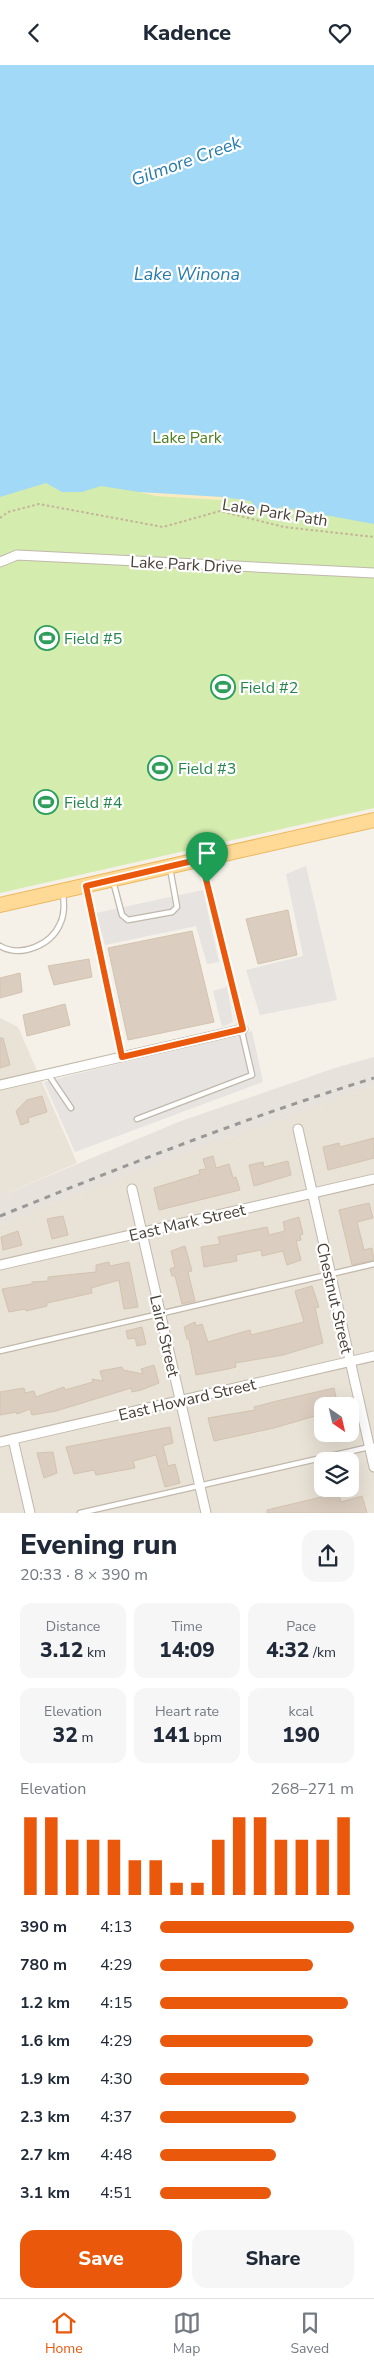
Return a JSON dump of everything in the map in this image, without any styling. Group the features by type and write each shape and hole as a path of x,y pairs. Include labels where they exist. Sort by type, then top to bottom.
{"main road":[{"path":"0,905 374,820"}],"street":[{"name":"Lake Park Drive","path":"0,562 17,555 374,573"},
{"path":"0,1085 243,1029"},
{"name":"Chestnut Street","path":"298,1129 350,1362 372,1447 374,1467"},
{"name":"East Mark Street","path":"0,1265 374,1179"},
{"name":"Laird Street","path":"132,1189 206,1513"},
{"name":"East Howard Street","path":"0,1442 374,1356"},
{"path":"13,1439 30,1513"}],"lane":[{"path":"137,1119 252,1075 243,1029 201,859"},
{"path":"113,879 122,915 128,920 172,912 177,907 169,867"},
{"path":"86,886 122,1057"},
{"path":"0,946 20,951 37,947 51,938 60,924 64,908 62,891"},
{"path":"48,1074 71,1108"},
{"path":"0,1351 374,1264"},
{"path":"80,1513 372,1447"}],"path":[{"name":"Lake Park Path","path":"0,518 8,512 39,504 163,527 220,511 284,527 374,537"}],"shaded area":[{"path":"306,866 337,1000 260,1015 246,970 303,956 286,874"},
{"path":"203,890 219,962 207,964 196,926 105,945 96,913"},
{"path":"227,987 233,1022 222,1027 213,991"},
{"path":"0,1018 18,1027 77,1163 0,1196"},
{"path":"252,1031 263,1082 75,1152 44,1082"},
{"path":"374,1057 374,1086 127,1175 0,1225 0,1196 181,1121 338,1067"},
{"path":"374,1086 374,1513 0,1513 0,1225 127,1175"}],"green space":[{"name":"Lake Park","path":"0,65 374,65 374,808 0,893"}],"sand":[{"path":"139,492 223,497 221,500 156,496"}],"water":[{"name":"Lake Winona","path":"0,65 374,65 374,524 281,507 271,511 267,506 256,509 251,501 223,497 139,492 101,486 82,492 62,492 46,483 0,497"}],"building":[{"path":"288,910 297,955 258,964 246,919"},
{"path":"192,931 214,1022 128,1040 108,948"},
{"path":"89,959 92,977 54,985 48,966"},
{"path":"20,973 22,992 0,998 0,978"},
{"path":"65,1004 70,1025 27,1036 23,1015"},
{"path":"0,1038 3,1038 10,1065 0,1068"},
{"path":"42,1096 47,1112 28,1118 29,1122 21,1125 16,1111 27,1100"},
{"path":"374,1138 374,1158 328,1170 323,1147 339,1143 340,1147"},
{"path":"213,1156 216,1168 229,1164 233,1178 236,1177 240,1190 159,1210 154,1188 200,1174 199,1170 206,1169 203,1159"},
{"path":"288,1161 291,1175 254,1186 249,1165 263,1162 264,1167"},
{"path":"369,1203 373,1218 357,1222 364,1250 372,1248 374,1260 352,1265 339,1210"},
{"path":"63,1216 68,1235 52,1239 47,1219"},
{"path":"299,1217 303,1234 300,1235 301,1240 296,1241 301,1260 287,1265 283,1251 262,1256 261,1250 236,1255 237,1261 204,1267 201,1247 220,1244 218,1237 267,1227 269,1235 285,1231 283,1222"},
{"path":"18,1231 22,1245 3,1250 1,1237"},
{"path":"185,1246 192,1271 188,1272 195,1301 182,1304 175,1276 172,1276 170,1269 175,1267 171,1251"},
{"path":"109,1262 110,1266 129,1262 138,1307 124,1309 119,1280 91,1288 92,1293 47,1303 47,1306 26,1311 25,1309 9,1312 2,1289 32,1284 32,1282 48,1281 48,1277 96,1272 96,1265"},
{"path":"312,1286 319,1307 315,1308 323,1343 283,1355 235,1363 236,1367 196,1375 189,1339 187,1339 184,1327 195,1322 196,1326 202,1324 208,1342 250,1330 251,1335 304,1322 295,1291"},
{"path":"142,1327 146,1344 137,1346 135,1338 128,1339 126,1331"},
{"path":"154,1365 159,1383 141,1390 132,1392 131,1388 56,1411 32,1415 30,1409 17,1414 16,1412 0,1415 0,1392 24,1388 25,1393 34,1391 36,1397 64,1387 65,1390 93,1382 92,1379 103,1381 100,1371 122,1367 123,1370 143,1374 141,1369"},
{"path":"334,1388 336,1397 314,1397 314,1416 274,1428 214,1441 208,1418 255,1410 254,1407"},
{"path":"170,1427 173,1443 163,1446 168,1466 175,1464 180,1483 165,1487 156,1455 133,1461 135,1468 96,1475 94,1470 74,1474 66,1447"},
{"path":"53,1452 57,1473 44,1478 37,1453"},
{"path":"362,1496 367,1513 267,1513 267,1510 321,1497 339,1497 341,1502"}],"railway":[{"path":"0,1216 139,1161 279,1109 374,1078"}],"place":[{"name":"Field #5","path":"47,638"},
{"name":"Field #2","path":"223,687"},
{"name":"Field #3","path":"160,768"},
{"name":"Field #4","path":"46,802"}],"route":[{"path":"201,859 207,883 243,1029 122,1057 86,886 201,859"}],"water label":[{"name":"Gilmore Creek","path":"186,161"}]}
